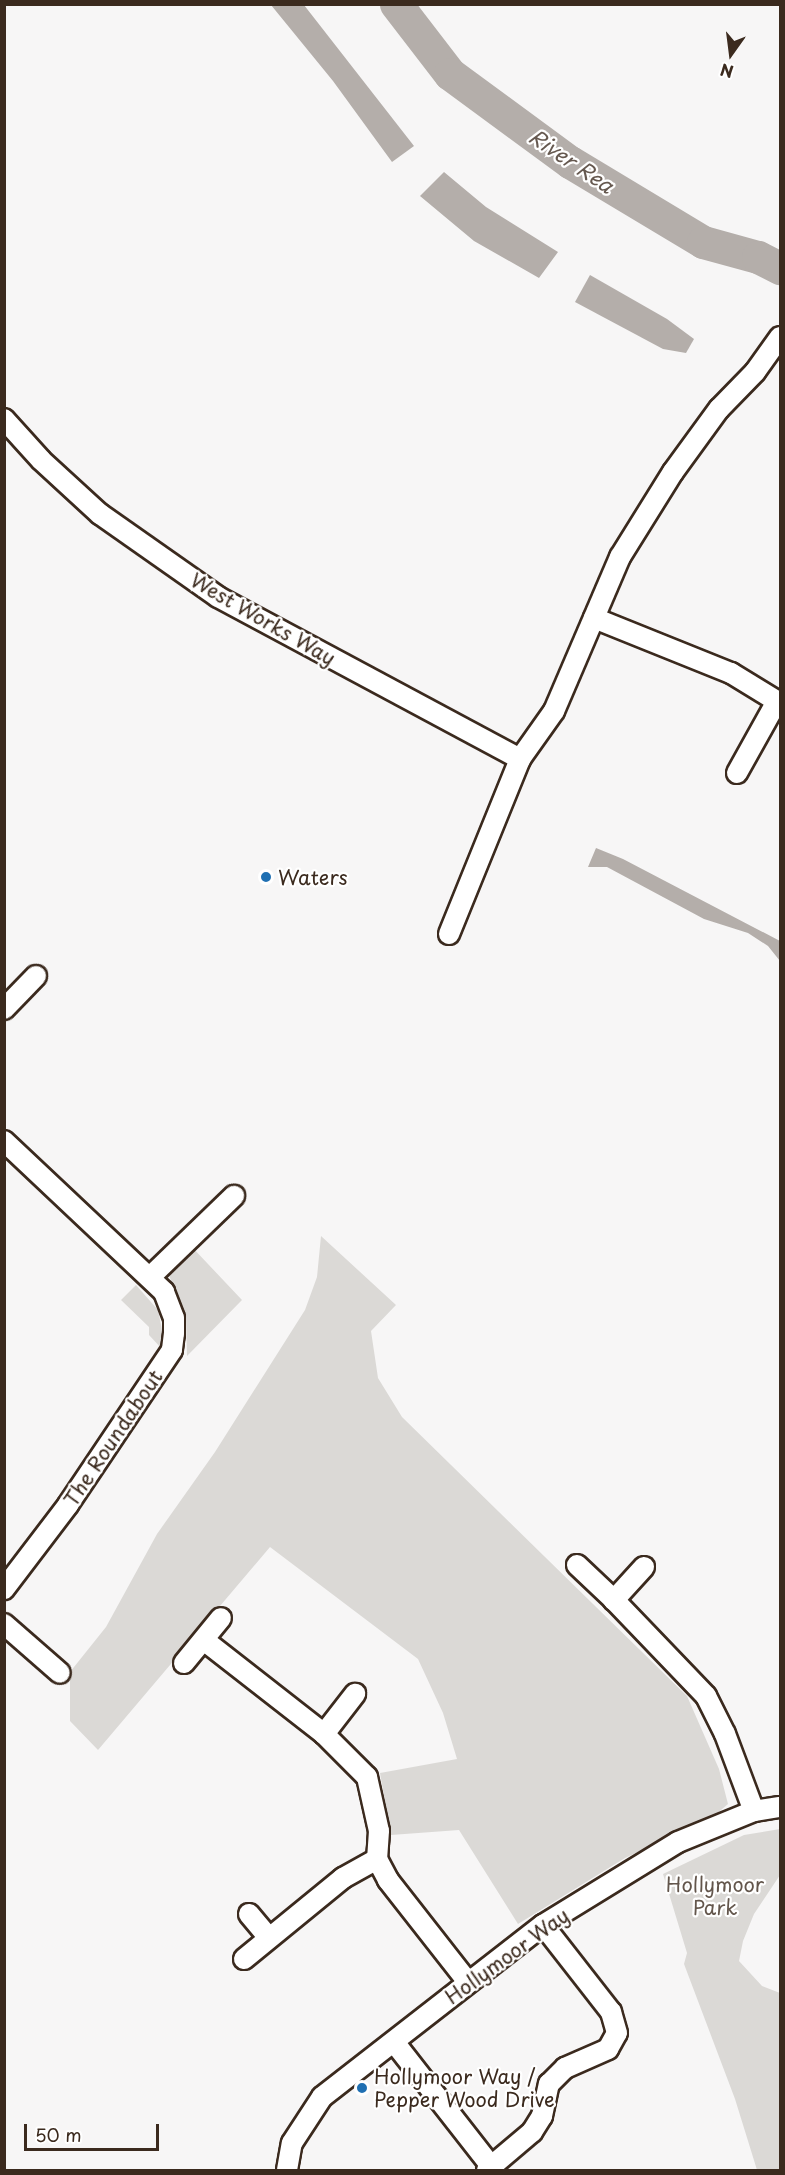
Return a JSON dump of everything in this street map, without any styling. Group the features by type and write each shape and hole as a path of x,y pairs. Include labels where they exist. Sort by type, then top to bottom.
{"street":[{"path":"449,934 520,759 554,711 620,557 673,472 719,410 771,353 780,337"},
{"name":"West Works Way","path":"4,419 41,460 100,514 218,597 520,759"},
{"path":"594,618 731,673 778,702 737,773"},
{"path":"4,1009 36,976"},
{"name":"The Roundabout","path":"4,1141 150,1277 164,1292 174,1318 172,1350 68,1506 4,1588"},
{"path":"150,1277 234,1196"},
{"path":"577,1565 706,1695 741,1772 754,1811"},
{"path":"614,1600 644,1567"},
{"path":"184,1663 205,1641 221,1618"},
{"path":"4,1624 60,1673"},
{"path":"205,1641 324,1734 367,1777 379,1831 377,1859 388,1880 468,1982"},
{"path":"324,1734 355,1694"},
{"name":"Hollymoor Way","path":"287,2170 292,2143 322,2097 543,1925 678,1842 754,1811 780,1807"},
{"path":"244,1959 268,1937 343,1878 377,1859"},
{"path":"249,1914 268,1937"},
{"path":"394,2042 490,2169 532,2132 542,2116 549,2084 565,2068 608,2049 616,2033 611,2012 543,1925"}],"green space":[{"path":"321,1236 396,1305 371,1331 378,1378 402,1417 687,1696 719,1769 728,1804 714,1816 625,1858 518,1924 459,1830 391,1835 380,1773 457,1759 443,1713 418,1659 270,1547 98,1750 70,1721 70,1672 106,1627 157,1534 215,1452 305,1310 317,1277"},
{"path":"191,1246 242,1300 187,1356 186,1317 168,1273"},
{"path":"136,1285 158,1310 163,1335 162,1349 149,1335 149,1327 121,1300"},
{"name":"Hollymoor Park","path":"780,1829 780,1875 754,1914 743,1941 739,1961 762,1986 780,1993 780,2170 757,2170 735,2099 684,1964 687,1953 663,1874 744,1835"}],"shaded area":[{"path":"271,5 304,5 414,146 392,162 333,81"},
{"path":"444,172 486,207 558,252 539,278 474,241 420,196"},
{"path":"590,275 667,319 694,339 686,353 663,349 575,302"},
{"path":"596,848 623,859 780,941 780,961 768,946 748,933 704,919 607,867 588,867"}],"waterway":[{"name":"River Rea","path":"396,4 450,74 570,162 703,242 758,257 780,268"}],"place":[{"name":"Waters","path":"266,877"},
{"name":"Hollymoor Way / Pepper Wood Drive","path":"362,2088"}]}
